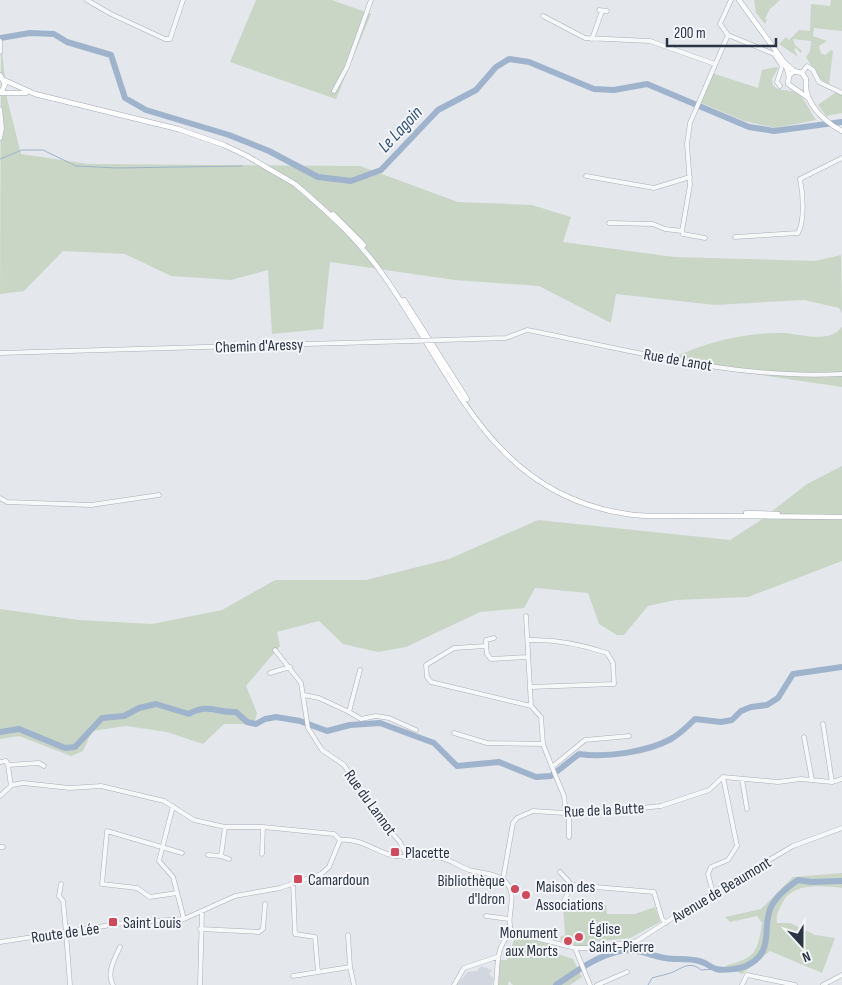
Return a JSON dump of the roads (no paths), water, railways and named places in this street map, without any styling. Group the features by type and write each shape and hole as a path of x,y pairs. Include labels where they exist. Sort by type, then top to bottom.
{"main road":[{"path":"739,0 784,62 794,71 802,73 808,98"},
{"path":"784,62 789,76 788,82 790,87 808,98 823,119 842,131"},
{"path":"789,76 794,71"},
{"path":"0,74 4,80 5,87 0,93"},
{"path":"4,80 35,94 178,129 246,156 295,184 361,246 386,278 470,411 489,436 504,454 544,486 567,497 609,511 842,515"},
{"path":"797,90 805,82"},
{"path":"0,93 35,94"}],"street":[{"path":"87,0 111,14 165,40 170,39 173,34 183,0"},
{"path":"334,91 347,67 371,0"},
{"path":"731,0 720,24 728,36 774,54 782,66 777,82 780,86"},
{"path":"592,39 602,11"},
{"path":"543,16 579,36 592,39 650,41 716,64"},
{"path":"682,231 690,177 687,144 695,109 728,36"},
{"path":"0,41 0,52"},
{"path":"802,73 807,66 819,82 842,93"},
{"path":"805,82 814,73"},
{"path":"780,86 788,82"},
{"path":"780,86 790,87"},
{"path":"0,109 0,138"},
{"path":"735,237 798,233 802,202 800,179 842,158"},
{"path":"586,176 654,188 690,177"},
{"path":"609,223 653,224 666,229 682,231 683,234 705,238"},
{"name":"Rue de Lanot","path":"516,333 527,330 738,370 803,376 842,374"},
{"name":"Chemin d'Aressy","path":"0,353 506,338 516,333"},
{"path":"0,498 7,502 74,505 159,495"},
{"path":"526,616 531,706"},
{"path":"494,638 486,640 487,654 491,659 528,658"},
{"path":"527,640 553,639 596,649 607,652 613,663 614,684 530,687"},
{"path":"486,646 454,648 435,658 426,665 428,680 531,706 541,717 544,744 564,796 568,813 569,837"},
{"name":"Rue du Lannot","path":"275,650 301,683 308,728 322,750 344,765 376,815 400,842 407,857"},
{"path":"270,673 290,667"},
{"path":"349,712 360,670"},
{"path":"304,694 320,698 361,719 376,716 389,718 416,730"},
{"path":"822,724 832,782"},
{"path":"454,733 487,743 544,744"},
{"path":"552,768 585,740 629,736"},
{"path":"804,737 812,780"},
{"path":"0,762 6,762 8,765 39,763 44,766"},
{"path":"8,765 8,780 11,786"},
{"path":"713,893 708,874 711,867 728,860 737,846 722,778 778,782 812,780 832,782 842,779"},
{"name":"Rue de la Butte","path":"502,879 510,831 518,818 533,811 568,813 661,806 708,790 722,778"},
{"path":"742,779 747,809"},
{"path":"0,796 11,786 23,783 70,788 101,786 164,801 194,820 225,827 263,826 334,834 340,840 359,841 383,853 407,857 442,858 468,870 502,879 509,886 512,899 509,920 512,932 507,937 497,957 496,985"},
{"path":"173,806 159,861 173,877 184,919"},
{"path":"262,854 263,826"},
{"path":"221,856 225,827"},
{"name":"Avenue de Beaumont","path":"512,932 575,948 596,948 637,941 793,846 842,828"},
{"path":"177,893 150,897 137,888 102,884 107,831 182,853"},
{"name":"Route de Lée","path":"0,942 124,924 184,919 235,896 293,884 326,871 340,840"},
{"path":"208,855 229,859"},
{"path":"560,872 572,885 654,892 662,919 666,923"},
{"path":"61,884 59,896 63,901 70,985"},
{"path":"293,884 293,930 297,935 316,937 318,972"},
{"path":"564,901 572,885"},
{"path":"200,929 259,932 263,929 265,904"},
{"path":"200,985 200,922 202,911"},
{"path":"486,916 509,920"},
{"path":"189,917 200,922"},
{"path":"348,935 350,967 354,985"},
{"path":"113,985 111,981 111,967 120,947"},
{"path":"575,948 590,985"},
{"path":"454,985 464,968 497,957"},
{"path":"293,976 350,967"},
{"path":"597,985 627,972"},
{"path":"742,985 746,975 795,985"},
{"path":"824,985 842,976"}],"waterway":[{"name":"Le Lagoin","path":"0,38 30,33 54,34 67,42 111,55 125,98 146,110 229,135 269,151 318,177 351,181 381,170 438,110 476,90 496,67 509,59 529,62 594,89 614,90 647,84 749,127 774,131 842,122"},
{"path":"0,159 22,150 43,150 76,166 117,168 242,166"},
{"path":"0,732 19,729 65,748 75,747 102,718 124,716 139,708 156,704 189,714 202,709 236,712 247,722 256,724 265,719 276,717 300,721 327,731 350,725 380,723 434,743 457,766 499,762 536,777 551,776 579,754 601,755 638,751 671,739 695,719 721,722 732,720 741,711 751,707 767,705 778,698 793,674 842,667"},
{"path":"556,985 594,961 611,953 626,950 665,958 699,961 719,970 746,966 761,954 766,939 768,915 776,899 783,892 798,880 811,882 842,881"},
{"path":"648,985 652,978 672,973 688,966 701,970 716,969"}],"place":[{"name":"Placette","path":"395,852"},
{"name":"Camardoun","path":"298,879"},
{"name":"Bibliothèque d'Idron","path":"515,889"},
{"name":"Maison des Associations","path":"526,895"},
{"name":"Saint Louis","path":"113,922"},
{"name":"Église Saint-Pierre","path":"579,937"},
{"name":"Monument aux Morts","path":"568,941"}]}
